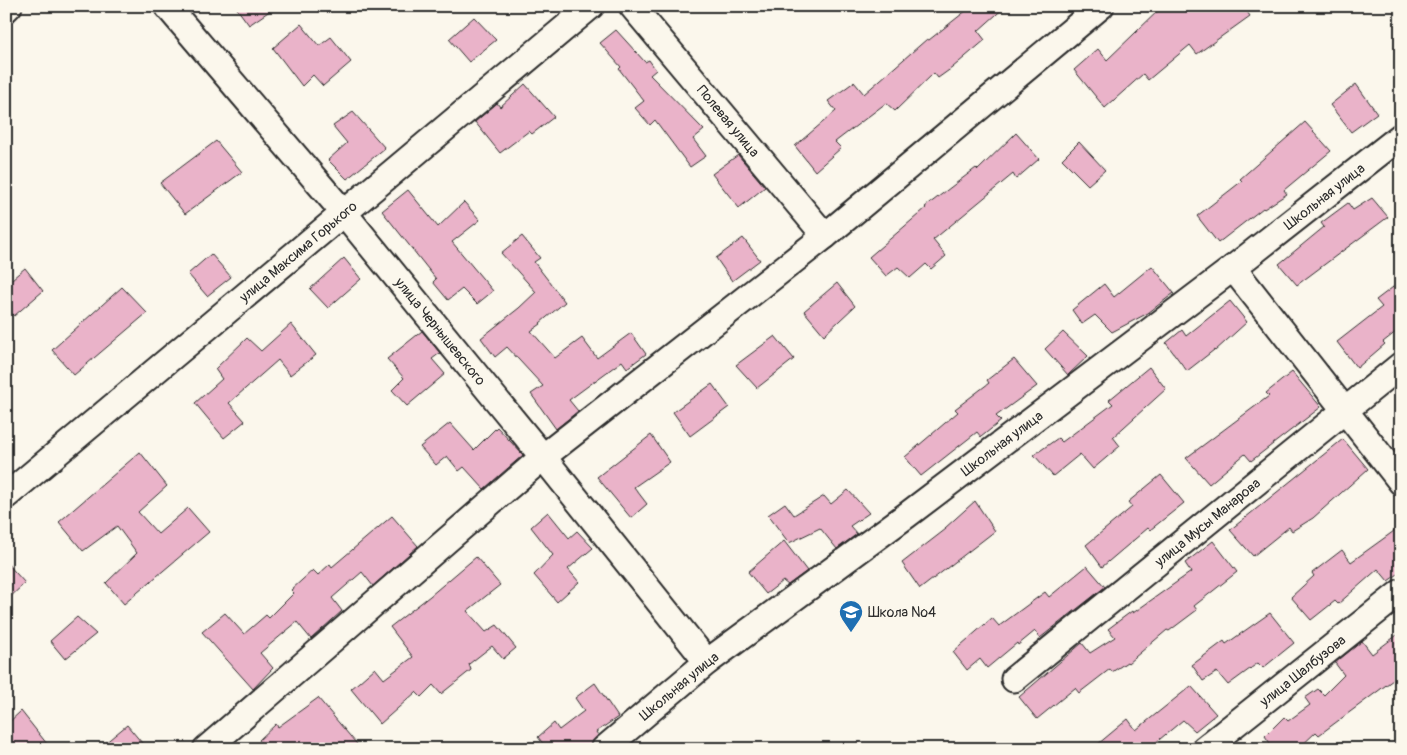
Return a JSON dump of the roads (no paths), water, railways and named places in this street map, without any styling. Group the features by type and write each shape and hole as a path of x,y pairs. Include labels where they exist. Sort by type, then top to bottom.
{"street":[{"name":"улица Чернышевского","path":"167,6 344,213 707,662"},
{"name":"улица Максима Горького","path":"6,496 591,6"},
{"name":"Полевая улица","path":"632,6 825,236"},
{"path":"206,749 543,457 825,236 1101,6"},
{"name":"Школьная улица","path":"604,749 707,662 907,515 1234,268 1401,136"},
{"path":"1234,268 1401,482"},
{"name":"улица Мусы Манарова","path":"1014,679 1344,409 1401,365"},
{"name":"улица Шалбузова","path":"1204,749 1401,592"}],"place":[{"name":"Школа №4","path":"851,633"}]}
